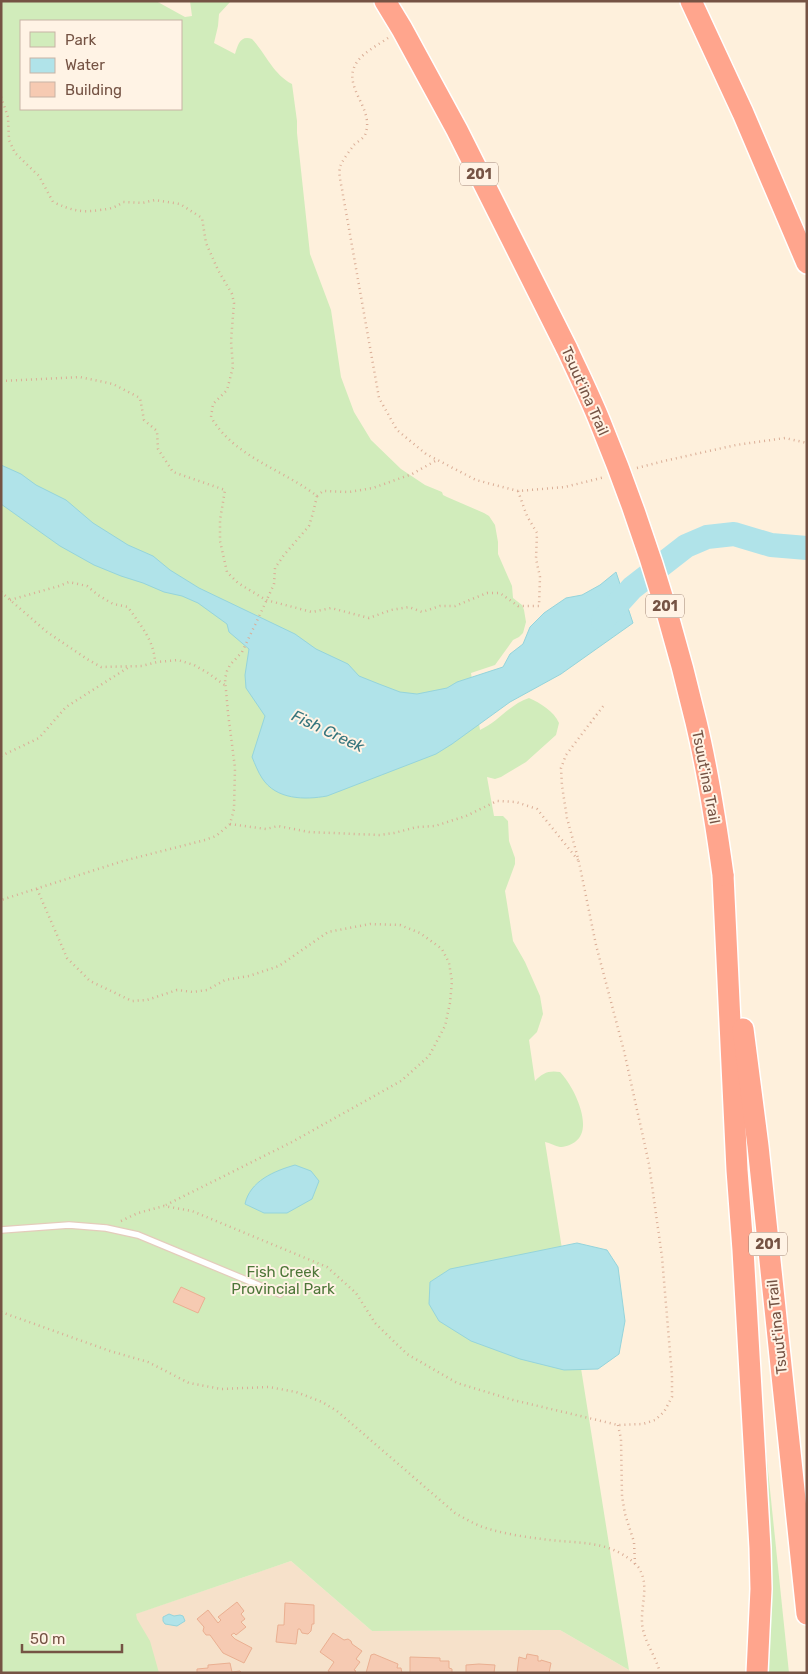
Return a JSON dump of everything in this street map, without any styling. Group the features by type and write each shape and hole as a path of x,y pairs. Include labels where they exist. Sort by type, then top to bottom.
{"highway":[{"name":"Tsuut'ina Trail","path":"385,1 457,130 567,349 600,421 646,547 663,601 696,722 711,793 723,875 758,1146 807,1614"},
{"path":"691,1 743,113 807,263"},
{"path":"723,875 737,1170 745,1276 760,1548 761,1589 756,1673"}],"lane":[{"path":"1,1230 69,1225 106,1228 138,1235 280,1294"}],"path":[{"path":"402,29 372,48 357,62 352,76 353,88 362,104 367,121 365,136 352,147 340,168 344,204 378,398 397,430 426,454 476,480 518,491 565,487 611,475"},
{"path":"1,97 8,117 9,140 15,152 39,176 53,202 84,212 110,209 123,202 142,203 154,200 180,204 202,218 206,243 218,270 232,294 234,303 233,367 227,390 213,404 211,417 224,435 236,446 260,462 303,485 316,496"},
{"path":"1,381 80,377 113,384 140,398 144,420 157,431 158,449 173,472 225,490 220,541 227,572 238,583 266,600 312,612 331,608 369,618 391,610 409,607 422,612 440,606 455,606 487,593 500,593 518,606 539,606 540,577 536,560 536,533 527,516 518,491"},
{"path":"630,470 736,444 785,438 807,443"},
{"path":"1,900 123,861 205,840 216,836 230,824 234,809 235,768 228,713 227,671 242,652 264,606 274,584 275,568 284,554 309,526 314,512 316,496 323,491 349,492 373,488 412,474 437,460"},
{"path":"10,600 69,582 87,586 98,596 113,604 128,607 144,630 154,650 155,662"},
{"path":"1,592 47,632 101,667 129,667 178,660 194,665 226,686"},
{"path":"1,756 39,738 66,707 129,667"},
{"path":"164,1206 192,1212 328,1267 356,1293 375,1323 407,1354 457,1383 513,1400 618,1425 643,1424 655,1420 664,1412 672,1397 672,1376 662,1257 650,1164 624,1051 596,945 579,862 566,818 562,786 562,768 566,754 604,705"},
{"path":"230,824 266,828 278,826 309,832 379,835 417,827 434,826 466,816 497,801 516,802 538,809 579,862"},
{"path":"37,890 67,958 90,981 132,1000 147,1000 177,990 193,992 207,990 225,980 249,976 279,966 328,932 370,924 400,925 420,933 442,949 449,963 452,981 445,1026 429,1056 402,1082 292,1142 164,1206 138,1213 106,1228"},
{"path":"1,1312 110,1351 148,1362 190,1383 221,1389 269,1387 296,1392 322,1402 337,1411 455,1512 470,1522 488,1529 540,1539 605,1546 618,1552 639,1568 644,1580 645,1593 642,1625 660,1673"},
{"path":"618,1425 622,1496 625,1514 634,1542 635,1564"}],"shaded area":[{"path":"291,1561 372,1631 560,1630 629,1670 631,1673 152,1673 135,1614"}],"green space":[{"name":"Fish Creek Provincial Park","path":"1,1 156,1 185,17 192,16 190,1 231,1 219,14 214,43 235,54 242,40 245,38 252,39 280,75 292,84 310,254 331,310 341,377 354,412 371,440 401,469 425,485 442,492 443,495 484,513 489,516 495,525 498,554 512,586 513,598 522,605 526,622 523,633 513,640 495,665 471,673 480,730 516,704 529,698 550,711 559,723 556,735 526,762 501,777 495,779 487,777 494,816 503,816 508,821 509,841 515,858 515,864 505,891 513,941 525,962 540,996 543,1014 537,1032 529,1040 535,1081 546,1073 552,1071 560,1072 576,1096 582,1117 583,1127 581,1136 575,1142 568,1146 560,1147 545,1142 629,1670 560,1630 372,1631 291,1561 136,1614 150,1641 159,1673 1,1673"},
{"path":"762,1432 764,1432 789,1673 764,1673"}],"water":[{"path":"1,465 21,474 36,485 66,500 93,523 128,545 153,556 170,570 199,588 295,634 316,649 348,664 359,676 400,692 417,694 447,688 457,682 503,667 510,654 523,644 530,627 544,613 566,598 582,595 600,585 616,572 633,623 561,674 510,702 436,754 327,796 310,798 292,797 275,791 268,785 261,776 252,757 265,716 246,688 245,675 249,649 229,632 227,624 198,603 94,565 60,546 1,504"},
{"path":"295,1165 311,1171 319,1181 312,1199 287,1213 264,1213 245,1204 257,1183 279,1170"},
{"path":"577,1243 607,1250 618,1267 625,1321 619,1354 598,1369 564,1370 520,1359 471,1341 439,1321 429,1304 430,1282 450,1269"},
{"path":"169,1614 183,1616 185,1621 177,1626 165,1624 163,1617"}],"building":[{"path":"181,1287 205,1298 198,1313 173,1302"},
{"path":"237,1602 244,1611 241,1614 245,1619 241,1622 246,1627 236,1635 234,1633 231,1635 252,1648 244,1663 223,1653 210,1635 206,1635 203,1631 204,1627 197,1619 208,1610 218,1623 221,1620 218,1617"},
{"path":"285,1603 314,1605 314,1624 312,1624 311,1631 308,1634 302,1633 298,1629 296,1644 276,1642 278,1625 284,1625"},
{"path":"333,1633 344,1640 348,1639 362,1651 356,1659 360,1662 354,1673 331,1673 328,1671 334,1662 320,1652"},
{"path":"374,1654 398,1664 397,1668 401,1668 402,1673 366,1673 371,1655"},
{"path":"527,1654 538,1656 538,1661 551,1663 549,1673 517,1673 519,1657 526,1659"},
{"path":"410,1657 440,1658 440,1661 449,1661 449,1668 452,1669 452,1673 410,1673"},
{"path":"230,1663 232,1672 240,1671 242,1673 197,1673 197,1669 208,1668 208,1665"},
{"path":"466,1665 495,1665 494,1673 466,1673"}],"waterway":[{"name":"Fish Creek","path":"603,620 632,588 686,546 707,537 734,534 771,545 807,548"}]}
